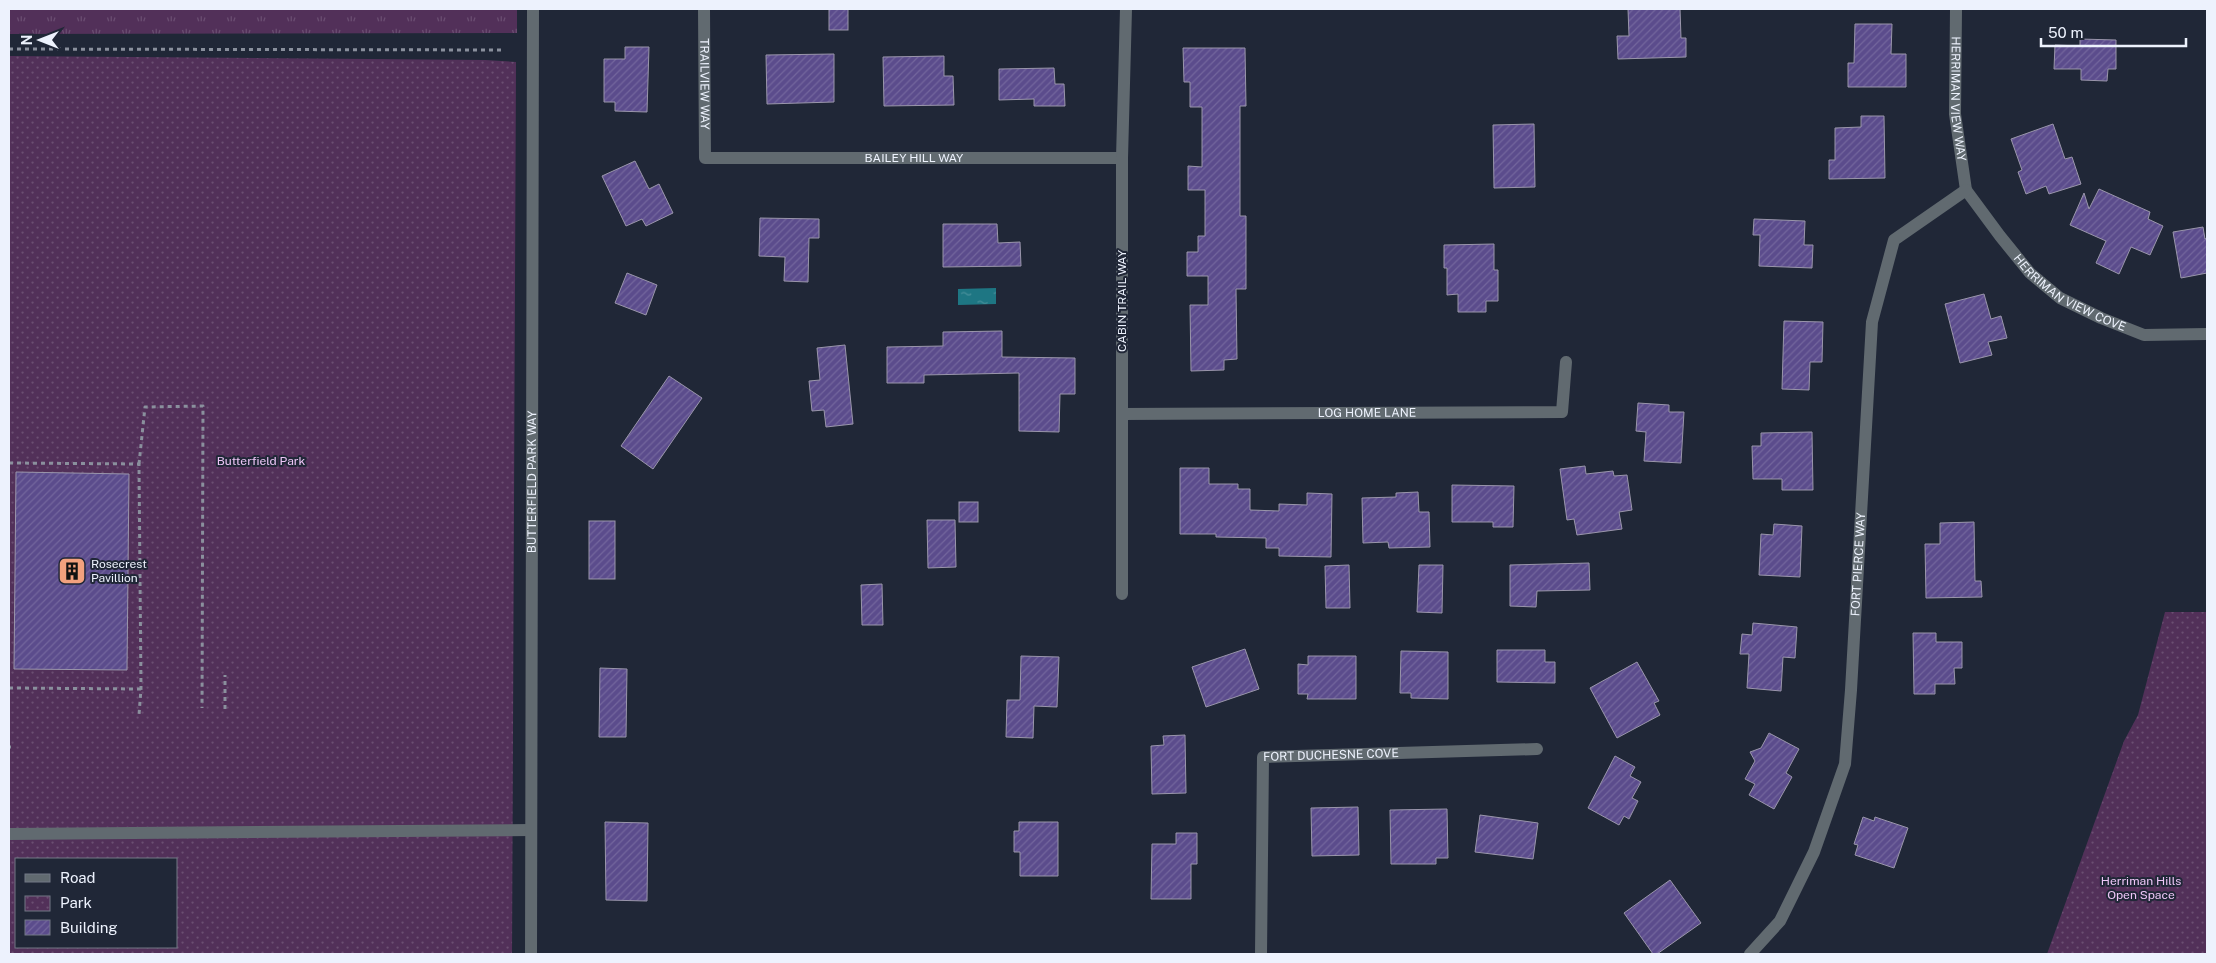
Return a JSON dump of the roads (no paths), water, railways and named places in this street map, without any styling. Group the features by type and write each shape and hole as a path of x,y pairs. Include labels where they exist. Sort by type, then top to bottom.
{"street":[{"name":"BUTTERFIELD PARK WAY","path":"531,954 533,9"},
{"name":"TRAILVIEW WAY","path":"704,9 705,158"},
{"name":"CABIN TRAIL WAY","path":"1122,594 1122,158 1126,9"},
{"name":"HERRIMAN VIEW WAY","path":"1956,9 1955,114 1966,190"},
{"name":"BAILEY HILL WAY","path":"705,158 1122,158"},
{"name":"HERRIMAN VIEW COVE","path":"1966,190 2030,273 2060,298 2101,318 2144,335 2207,334"},
{"name":"FORT PIERCE WAY","path":"1750,954 1780,922 1814,852 1845,764 1872,322 1894,240 1966,190"},
{"name":"LOG HOME LANE","path":"1122,414 1562,412 1566,362"},
{"name":"FORT DUCHESNE COVE","path":"1260,954 1263,757 1537,749"},
{"path":"9,834 531,830"}],"water":[{"path":"996,288 996,304 958,305 958,289"}],"place":[{"name":"Rosecrest Pavillion","path":"72,571"}],"park label":[{"name":"Butterfield Park","path":"261,461"},
{"name":"Herriman Hills Open Space","path":"2141,888"}]}
